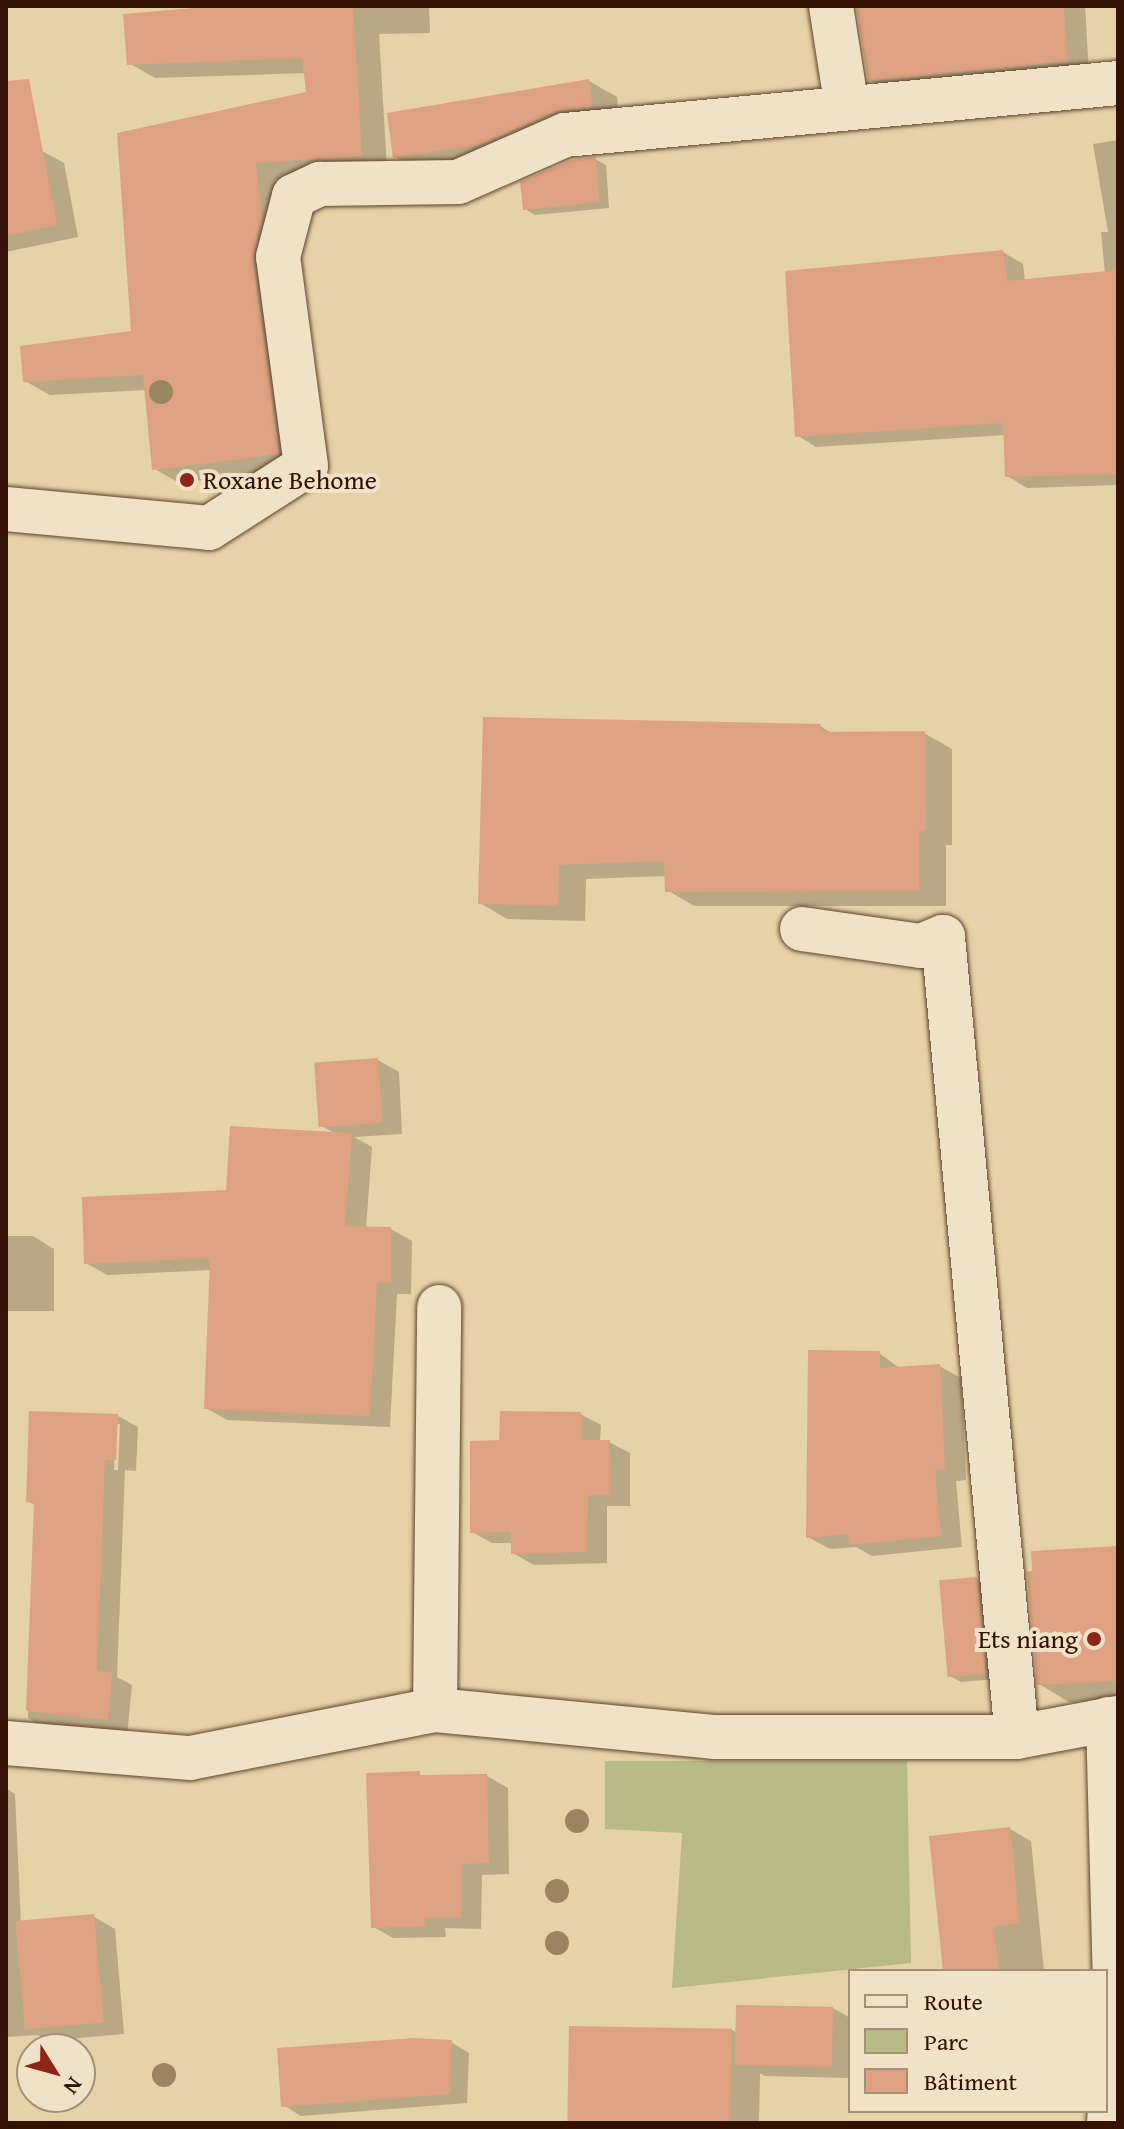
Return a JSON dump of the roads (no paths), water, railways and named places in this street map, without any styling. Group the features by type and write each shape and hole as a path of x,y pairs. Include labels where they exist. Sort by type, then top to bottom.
{"street":[{"path":"831,6 847,108"},
{"path":"6,509 209,528 306,466 278,257 294,196 320,184 458,182 565,135 1118,83"},
{"path":"802,929 921,946 943,937 1017,1737"},
{"path":"435,1710 439,1307"},
{"path":"6,1743 190,1758 435,1710 716,1737 1017,1737 1113,1719 1116,2027 1109,2123"}],"place":[{"name":"Roxane Behome","path":"187,480"},
{"name":"Ets niang","path":"1094,1639"}]}
